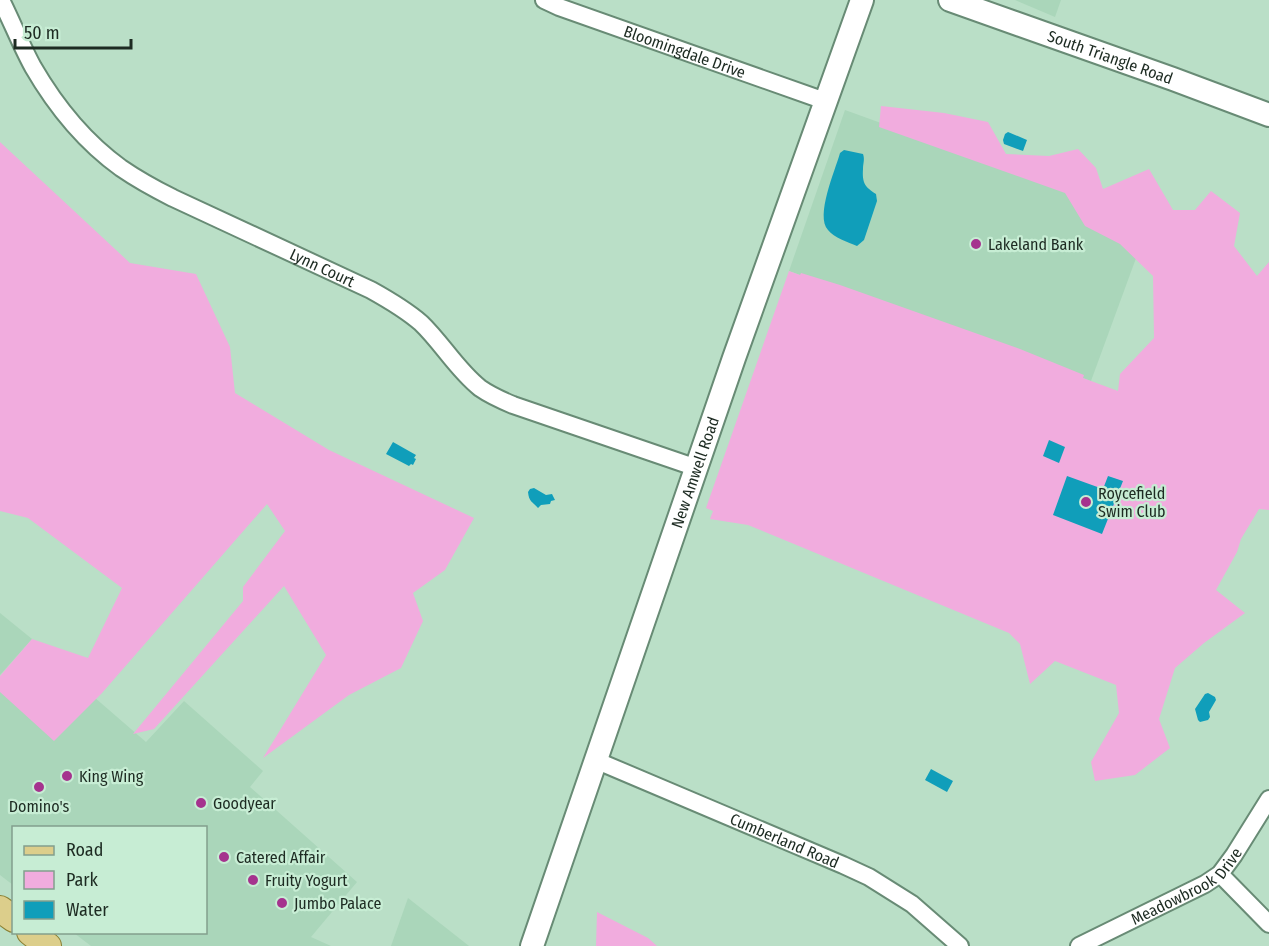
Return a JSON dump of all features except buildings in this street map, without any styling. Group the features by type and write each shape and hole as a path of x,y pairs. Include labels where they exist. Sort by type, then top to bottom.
{"main road":[{"path":"0,909 12,918"},
{"path":"31,934 48,946"}],"street":[{"name":"Lynn Court","path":"1,0 33,66 61,109 101,152 120,167 173,198 397,304 421,323 466,375 480,388 495,397 696,468"},
{"name":"Bloomingdale Drive","path":"544,0 825,101"},
{"name":"New Amwell Road","path":"532,946 696,468 862,0"},
{"name":"South Triangle Road","path":"950,0 1269,115"},
{"name":"Cumberland Road","path":"595,760 869,877 912,904 960,946"},
{"name":"Meadowbrook Drive","path":"1079,946 1205,884 1220,874 1269,799"},
{"path":"1220,874 1269,924"}],"shaded area":[{"path":"1015,0 1061,0 1055,17"},
{"path":"845,110 1150,220 1091,381 789,271"},
{"path":"0,613 32,639 0,675"},
{"path":"0,687 94,697 146,742 184,701 263,771 250,787 357,882 311,937 331,946 91,946 75,934 207,934 207,826 12,826 12,884 0,875"},
{"path":"408,898 469,946 391,946"}],"green space":[{"path":"881,106 944,113 988,122 1006,154 1049,156 1078,149 1096,168 1103,189 1149,169 1173,210 1195,210 1211,191 1240,213 1234,246 1257,276 1269,262 1269,510 1259,509 1241,539 1237,552 1216,590 1245,613 1175,668 1159,719 1170,748 1135,775 1095,781 1091,762 1119,713 1116,685 1055,661 1030,684 1020,644 1009,633 748,525 710,519 713,511 706,508 789,271 840,285 1020,349 1084,375 1083,378 1118,391 1120,374 1154,338 1153,276 1120,244 1085,226 1065,193 879,127"},
{"path":"0,142 130,263 196,274 230,347 235,393 329,450 474,518 445,570 413,593 423,621 401,668 349,695 263,758 326,655 284,586 154,729 133,734 243,601 243,587 285,531 267,504 102,693 54,741 0,692 0,676 32,639 88,658 122,588 28,518 0,511"},
{"path":"597,912 648,938 657,946 596,946"}],"water":[{"path":"1008,132 1027,140 1023,151 1004,144 1005,134"},
{"path":"844,150 863,154 864,181 867,187 876,194 877,201 864,240 857,246 834,235 825,223 827,193 840,153"},
{"path":"1049,440 1065,447 1059,463 1043,456"},
{"path":"393,442 416,455 413,465 409,466 386,454"},
{"name":"Roycefield Swim Club","path":"1067,476 1103,489 1108,476 1123,481 1102,534 1053,515"},
{"path":"534,488 546,495 552,494 555,500 538,508 528,495 530,489"},
{"path":"1208,693 1216,700 1209,712 1208,720 1200,722 1195,709"},
{"path":"931,769 953,781 947,792 925,780"}],"place":[{"name":"Lakeland Bank","path":"976,244"},
{"name":"Roycefield Swim Club","path":"1086,502"},
{"name":"King Wing","path":"67,776"},
{"name":"Domino's","path":"39,787"},
{"name":"Goodyear","path":"201,803"},
{"name":"Catered Affair","path":"224,857"},
{"name":"Fruity Yogurt","path":"253,880"},
{"name":"Jumbo Palace","path":"282,903"}]}
